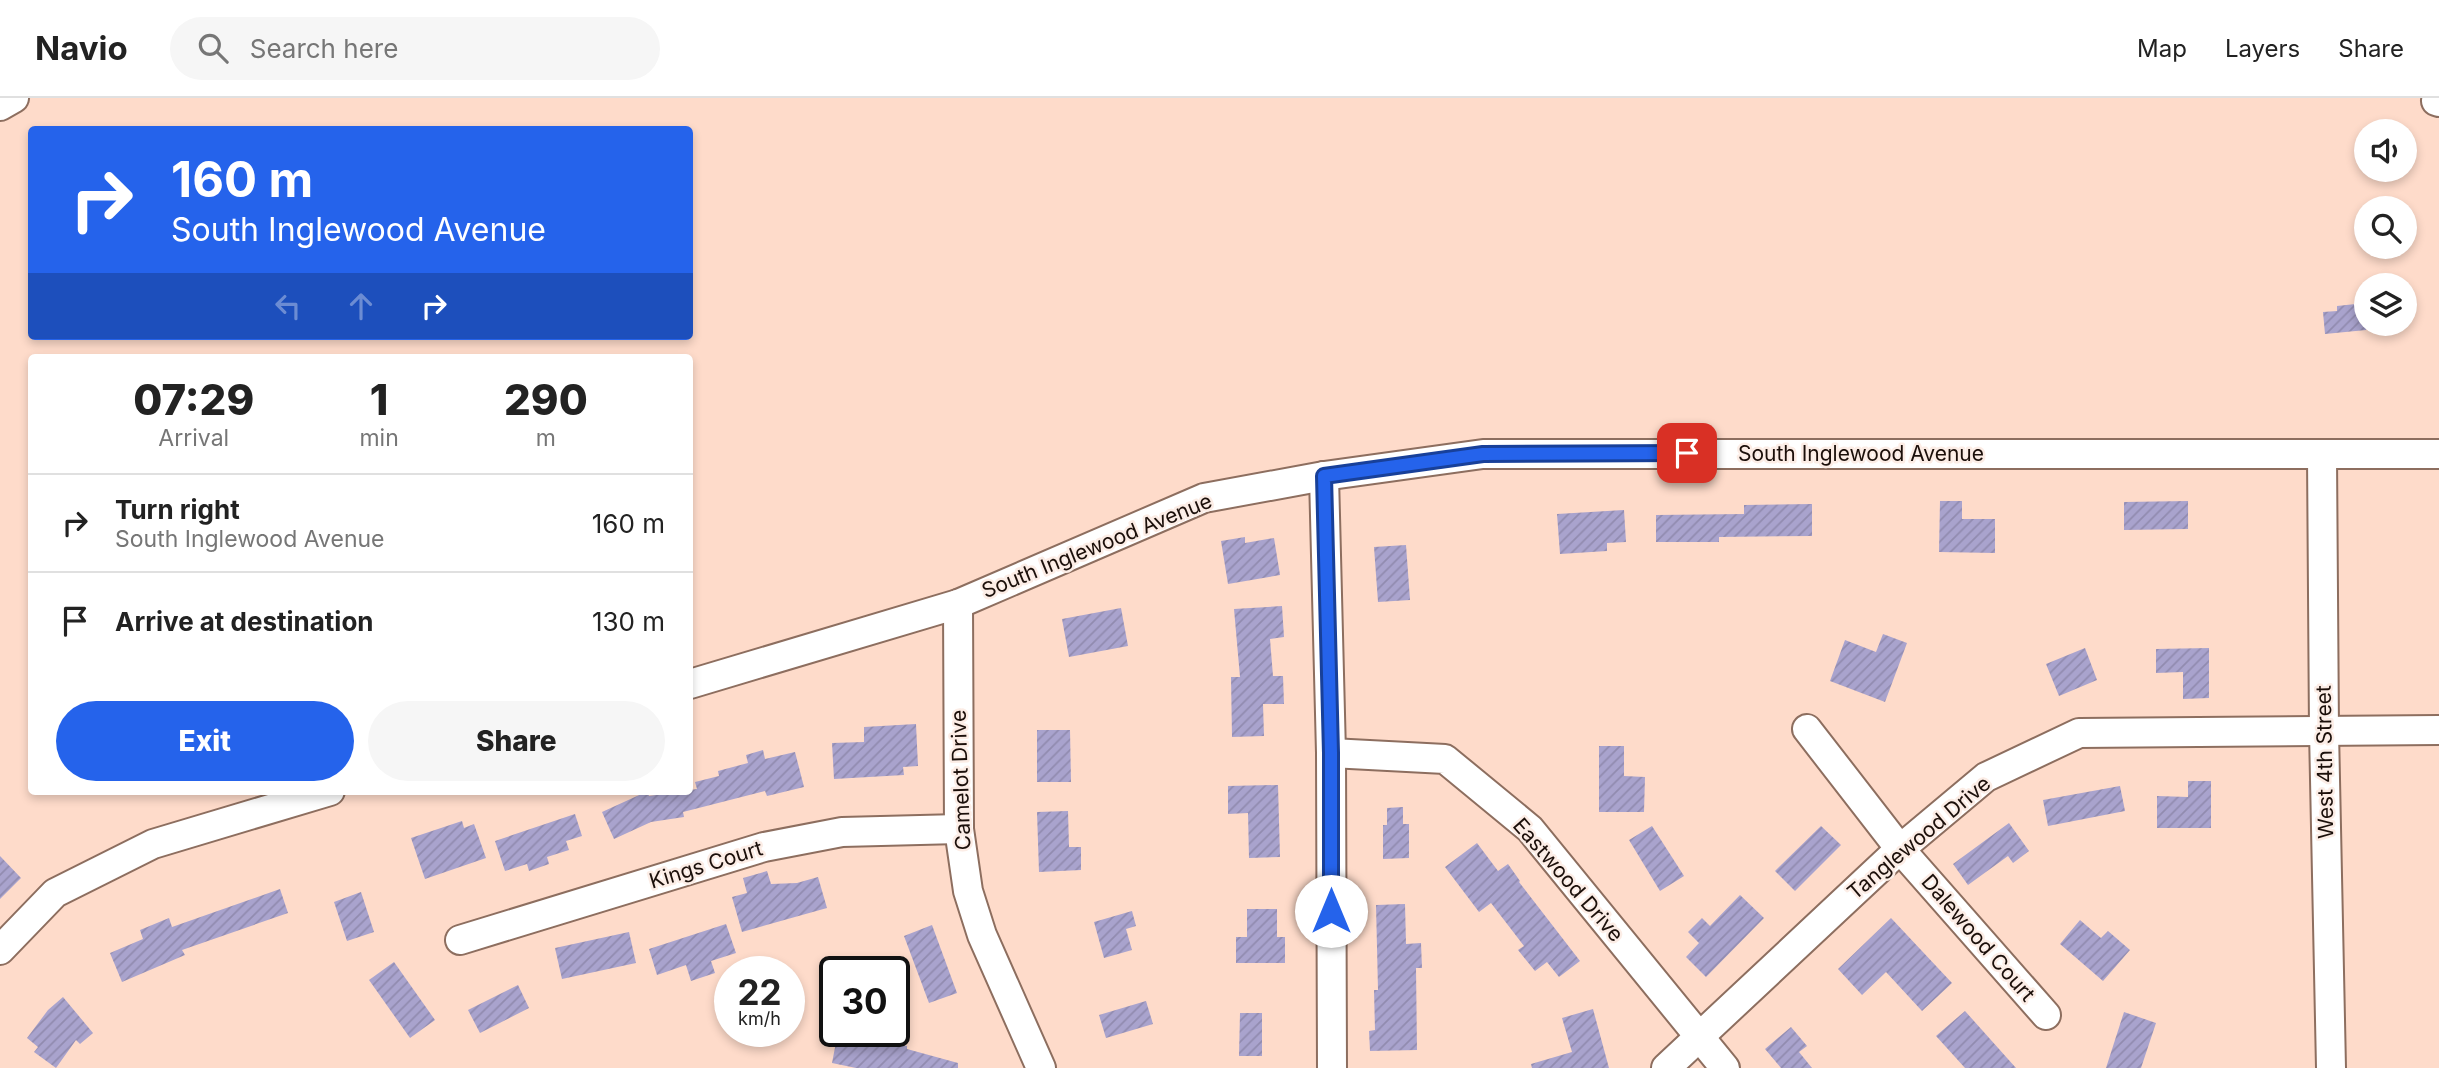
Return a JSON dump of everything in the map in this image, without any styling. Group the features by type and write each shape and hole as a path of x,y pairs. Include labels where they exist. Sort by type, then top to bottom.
{"street":[{"path":"0,106 14,98"},
{"name":"South Inglewood Avenue","path":"693,683 958,604 1205,498 1324,476 1483,454 2439,454"},
{"name":"West 4th Street","path":"2322,456 2331,1068"},
{"path":"1324,476 1331,753 1332,1068"},
{"name":"Camelot Drive","path":"958,604 959,829 968,891 982,935 1041,1068"},
{"name":"Dalewood Court","path":"1807,729 1900,849 2046,1015"},
{"name":"Tanglewood Drive","path":"1665,1068 1900,849 1986,777 2079,733 2439,730"},
{"name":"Eastwood Drive","path":"1331,753 1445,759 1530,829 1725,1068"},
{"path":"0,950 55,893 153,844 317,795"},
{"name":"Kings Court","path":"460,940 764,847 806,837 842,832 959,829"}],"building":[{"path":"2354,304 2354,331 2325,334 2323,312 2337,311 2337,306"},
{"path":"1940,501 1962,501 1962,519 1995,519 1995,553 1939,552"},
{"path":"2188,501 2188,529 2124,530 2124,502"},
{"path":"1812,504 1812,536 1719,537 1719,542 1656,542 1656,515 1744,514 1744,505"},
{"path":"1624,510 1626,542 1607,543 1607,551 1560,554 1557,514"},
{"path":"1245,537 1245,543 1274,538 1280,575 1228,584 1221,541"},
{"path":"1406,545 1410,600 1378,602 1374,547"},
{"path":"1282,606 1284,637 1270,639 1273,676 1283,676 1284,704 1263,704 1264,736 1232,737 1231,677 1240,677 1234,609"},
{"path":"1121,608 1128,646 1069,657 1062,619"},
{"path":"1883,634 1907,643 1885,702 1830,681 1845,640 1876,652"},
{"path":"2085,648 2097,680 2059,696 2046,664"},
{"path":"2209,648 2209,698 2183,699 2183,672 2156,673 2156,649"},
{"path":"916,724 918,766 903,767 904,775 834,779 832,743 864,742 864,727"},
{"path":"1037,730 1070,730 1071,782 1037,782"},
{"path":"1599,746 1624,746 1624,776 1645,777 1644,812 1599,812"},
{"path":"763,750 765,759 795,752 804,787 767,796 765,791 683,812 684,817 651,822 614,839 602,812 639,795 693,795 693,790 697,789 695,782 719,776 718,771 748,763 746,755"},
{"path":"2188,781 2211,781 2211,828 2157,828 2157,796 2188,797"},
{"path":"1278,785 1280,857 1249,858 1248,813 1228,814 1228,786"},
{"path":"2120,786 2125,811 2048,826 2043,800"},
{"path":"1403,807 1403,824 1409,824 1409,858 1383,859 1383,825 1387,825 1387,808"},
{"path":"1068,811 1069,847 1081,847 1081,870 1039,872 1037,812"},
{"path":"575,814 582,836 566,841 569,850 547,857 549,864 529,871 527,864 505,871 495,841"},
{"path":"462,821 464,828 474,824 486,858 425,879 411,838"},
{"path":"2009,823 2029,851 2013,863 2008,856 1968,885 1953,864"},
{"path":"1652,826 1684,876 1660,891 1629,840"},
{"path":"1821,826 1841,845 1795,891 1775,871"},
{"path":"1477,843 1498,871 1508,864 1580,961 1559,977 1547,962 1535,971 1518,950 1524,946 1491,903 1479,912 1445,867"},
{"path":"0,856 21,878 0,899"},
{"path":"767,871 771,884 797,883 818,877 827,908 742,932 732,897 747,893 743,878"},
{"path":"280,889 288,913 182,950 185,955 122,982 110,953 143,939 140,930 169,918 172,927"},
{"path":"361,892 374,932 347,941 334,902"},
{"path":"1740,895 1764,918 1706,977 1686,957 1699,943 1688,932 1702,918 1710,926"},
{"path":"1405,904 1406,944 1421,943 1422,968 1416,968 1417,1050 1370,1051 1369,1031 1375,1030 1374,990 1378,990 1376,905"},
{"path":"1247,909 1277,909 1277,937 1285,937 1285,963 1236,963 1236,937 1247,937"},
{"path":"1132,911 1136,926 1126,929 1132,950 1104,958 1094,922"},
{"path":"1891,918 1952,983 1922,1011 1886,972 1862,995 1838,969"},
{"path":"2080,920 2101,938 2108,931 2130,950 2103,981 2060,944"},
{"path":"726,924 736,953 714,956 711,961 714,973 691,981 686,965 657,975 649,949"},
{"path":"932,925 957,993 929,1003 904,936"},
{"path":"629,932 636,963 562,979 555,948"},
{"path":"394,962 435,1020 410,1038 369,980"},
{"path":"518,985 529,1008 480,1033 468,1010"},
{"path":"63,997 93,1033 80,1044 76,1040 56,1068 34,1052 38,1047 27,1038 48,1010"},
{"path":"1146,1001 1153,1024 1106,1038 1099,1015"},
{"path":"1593,1009 1609,1068 1532,1068 1531,1064 1572,1052 1562,1018"},
{"path":"1965,1011 2016,1068 1965,1068 1936,1036"},
{"path":"2124,1012 2156,1023 2141,1068 2106,1068"},
{"path":"1240,1013 1262,1013 1262,1056 1239,1056"},
{"path":"1791,1027 1807,1046 1799,1052 1812,1068 1781,1068 1765,1049"},
{"path":"835,1047 907,1047 958,1063 958,1068 856,1068 832,1063"}],"route":[{"path":"1331,911 1331,753 1324,476 1483,454 1687,453"}]}
